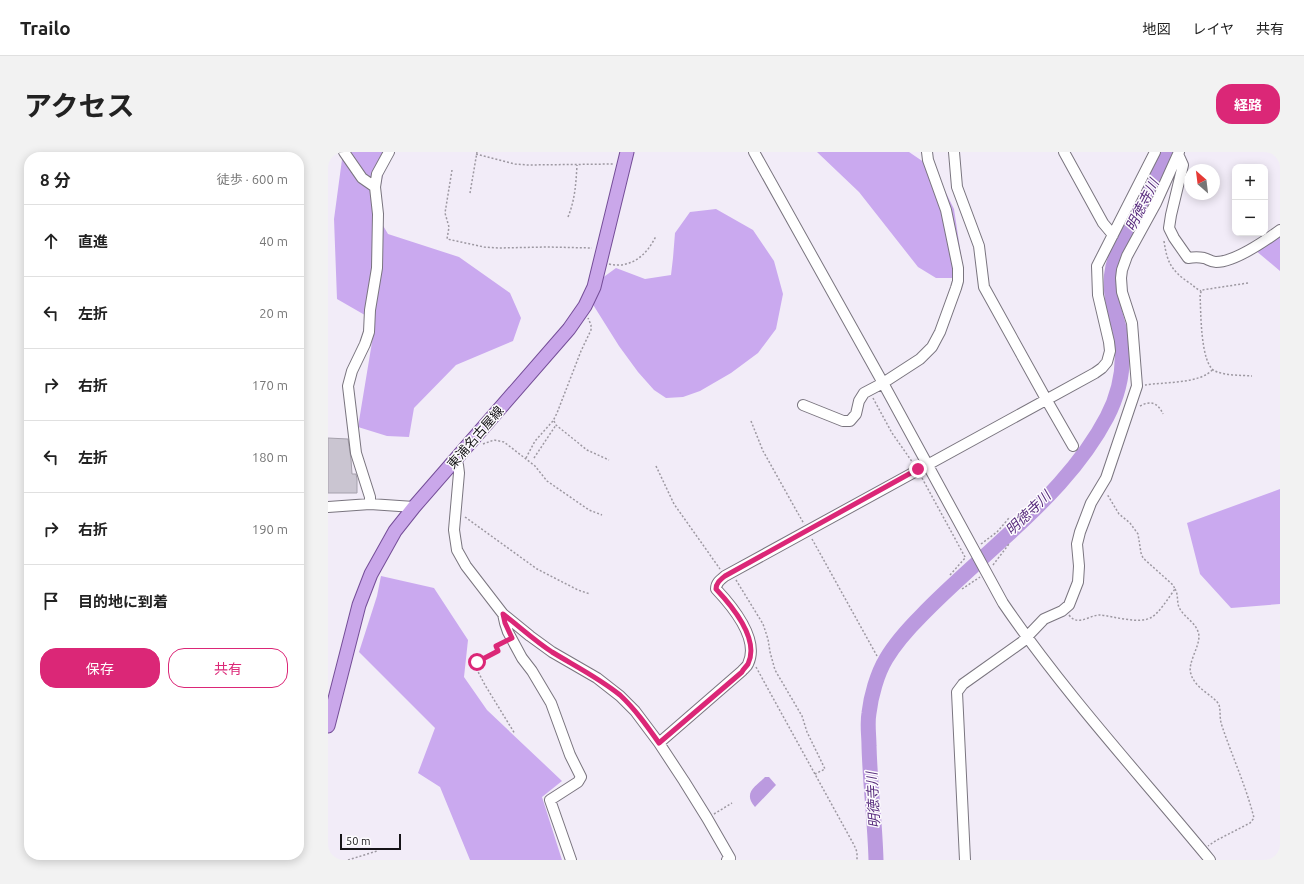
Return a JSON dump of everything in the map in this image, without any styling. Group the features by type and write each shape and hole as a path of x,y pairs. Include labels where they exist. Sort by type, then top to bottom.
{"main road":[{"name":"東浦名古屋線","path":"328,726 359,605 371,574 395,531 414,507 569,329 586,306 594,287 601,262 627,152"}],"street":[{"path":"344,152 362,178 376,187"},
{"path":"370,504 370,497 356,453 348,386 352,371 369,332 370,310 377,268 377,174 390,152"},
{"path":"754,152 883,383 1003,603 1026,637 1059,680 1210,860"},
{"path":"803,405 843,421 850,421 856,414 859,401 864,393 883,383 920,359 932,347 949,310 958,281 958,268 946,210 928,160 927,152"},
{"path":"954,152 957,186 979,246 984,287 1073,446"},
{"path":"1064,152 1103,223 1113,235"},
{"path":"659,743 742,672 748,664 750,641 746,631 729,604 716,589 716,585 727,574 1102,368 1109,356 1109,342 1098,295 1096,271 1100,259 1155,152"},
{"path":"1178,153 1182,165 1170,215 1169,228 1188,258 1199,257 1216,262 1225,261 1244,252 1280,230"},
{"path":"966,860 957,692 963,684 1013,648 1044,619 1064,609 1068,605 1078,582 1079,566 1077,544 1080,532 1091,504 1106,478 1137,386 1132,324 1122,292 1122,270 1127,256 1156,203 1178,153"},
{"path":"454,461 458,465 459,473 454,530 455,543 460,558 503,614 552,652 597,678 620,696 635,711 659,743 707,818 730,858 727,860"},
{"path":"328,507 370,504 414,507"},
{"path":"503,614 505,623 522,658 532,671 551,703 570,755 581,777 578,782 550,800 571,860"}],"path":[{"path":"470,193 476,153 515,164 528,166 624,165"},
{"path":"568,217 572,208 575,193 577,165"},
{"path":"452,170 445,213 449,227 447,239 484,247 498,248 604,248"},
{"path":"601,262 619,266 628,264 646,252 656,236"},
{"path":"1248,283 1201,291 1203,337 1207,362 1210,368 1228,374 1252,376"},
{"path":"526,458 535,441 553,421 591,330 590,320 580,313"},
{"path":"1137,386 1158,383 1185,382 1210,373 1213,369"},
{"path":"1129,412 1148,402 1157,404 1163,414"},
{"path":"553,421 587,450 609,460"},
{"path":"751,421 763,451 877,656"},
{"path":"534,458 556,425"},
{"path":"466,448 472,448 494,440 504,442 535,466 548,482 589,510 602,515"},
{"path":"656,466 674,504 727,574 747,597 763,624 775,670 793,702 800,711 807,732 825,769 816,774"},
{"path":"1099,489 1109,496 1119,514 1135,529 1139,538 1143,558 1173,585 1177,592 1177,603 1180,609 1198,632 1198,642 1190,668 1190,673 1202,690 1216,700 1219,705 1221,724 1254,818 1250,824 1217,840 1202,850"},
{"path":"455,510 537,569 578,590 590,594"},
{"path":"1064,609 1072,619 1078,621 1098,615 1131,620 1147,619 1156,614 1175,589"},
{"path":"512,638 496,646 498,651 481,659 475,666 485,686 514,734"},
{"path":"749,660 755,664 816,774 854,845 857,852 857,860"},
{"path":"707,818 732,802"},
{"path":"348,860 377,851"}],"shaded area":[{"path":"343,152 388,152 375,212 388,234 459,257 510,293 521,318 513,341 456,365 414,408 409,437 387,436 358,427 374,330 370,318 337,299 334,219"},
{"path":"817,152 909,152 934,169 954,209 963,268 958,278 936,278 918,267 859,192"},
{"path":"716,209 753,230 774,261 783,294 776,329 758,353 731,373 700,391 683,397 666,398 654,390 638,372 619,346 592,303 601,279 616,268 645,279 671,275 675,233 690,212"},
{"path":"1280,232 1280,271 1255,250"},
{"path":"1280,489 1280,604 1231,608 1200,574 1187,523"},
{"path":"381,576 434,588 468,640 464,677 487,710 562,781 542,797 562,860 470,860 440,787 418,773 435,728 359,652 377,596"},
{"path":"765,777 769,777 776,785 755,807 751,802 750,793"}],"building":[{"path":"328,438 348,439 352,474 356,474 357,479 357,493 328,493"}],"waterway":[{"name":"明徳寺川","path":"876,860 868,721 877,678 886,659 912,625 931,605 1046,499 1060,484 1086,452 1107,417 1115,398 1122,368 1122,347 1111,291 1113,268 1121,243 1169,152"}],"route":[{"path":"477,662 498,651 496,646 512,638 508,632 503,614 552,652 597,678 620,696 635,711 659,743 742,672 748,664 750,641 737,614 716,589 716,585 719,581 725,576 918,469"}]}
